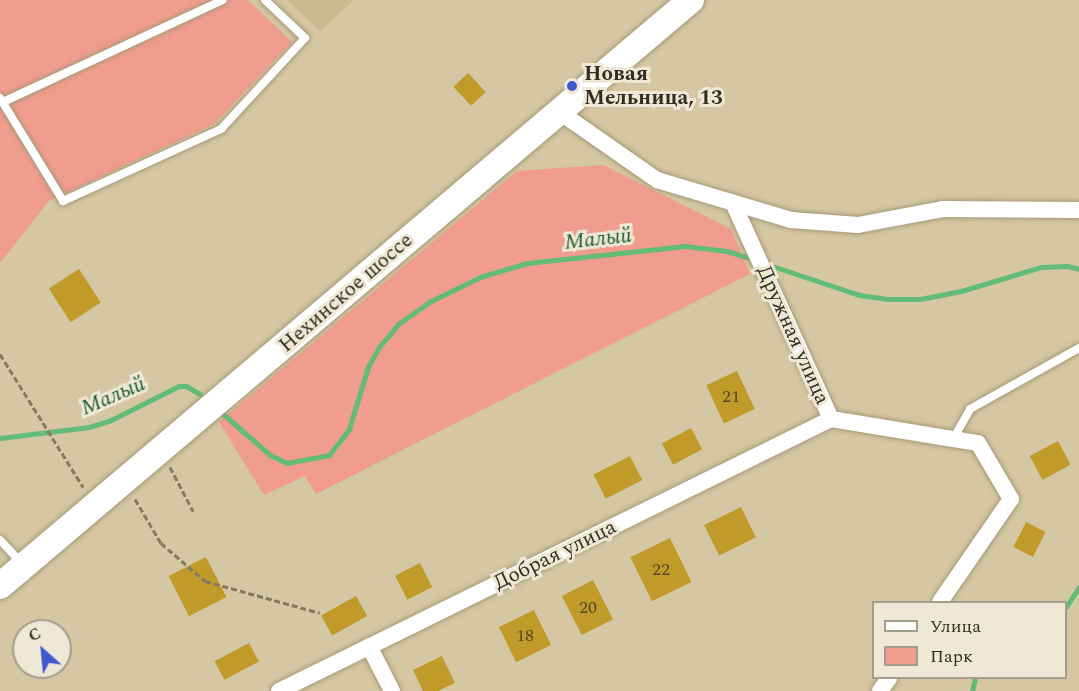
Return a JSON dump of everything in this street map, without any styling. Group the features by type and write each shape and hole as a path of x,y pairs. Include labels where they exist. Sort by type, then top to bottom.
{"main road":[{"name":"Нехинское шоссе","path":"0,586 691,0"}],"street":[{"path":"558,111 657,180 734,205 791,220 858,225 943,209 1079,210"},
{"name":"Дружная улица","path":"734,205 831,419 978,443 1011,499 941,601"},
{"name":"Добрая улица","path":"279,691 831,419"},
{"path":"369,646 392,691"}],"lane":[{"path":"223,0 1,100 63,201 221,129 305,38 265,0"},
{"path":"953,439 970,409 1079,348"},
{"path":"0,540 23,566"}],"path":[{"path":"0,354 94,507"},
{"path":"161,451 193,511"},
{"path":"125,482 161,543 205,581 320,613"}],"shaded area":[{"path":"287,0 354,0 320,31"}],"green space":[{"path":"0,0 248,0 292,42 214,124 49,201 0,263"},
{"path":"603,165 731,229 750,274 316,494 305,476 264,495 219,422 517,171"}],"building":[{"path":"468,73 486,92 471,106 453,87"},
{"path":"79,269 101,303 71,322 49,289"},
{"path":"737,371 755,409 724,423 706,385"},
{"path":"691,428 702,449 673,465 662,443"},
{"path":"1058,441 1071,465 1042,480 1030,456"},
{"path":"630,456 642,480 606,499 593,475"},
{"path":"741,507 756,538 719,556 704,525"},
{"path":"1026,522 1046,532 1033,557 1013,547"},
{"path":"670,538 691,582 652,601 630,557"},
{"path":"206,557 226,597 189,616 169,576"},
{"path":"420,563 432,587 407,600 395,576"},
{"path":"593,580 613,619 582,635 562,596"},
{"path":"356,596 367,616 332,636 321,615"},
{"path":"534,610 551,645 516,662 499,627"},
{"path":"249,643 259,662 224,680 215,661"},
{"path":"442,656 455,683 438,691 423,691 413,670"}],"waterway":[{"name":"Малый","path":"222,413 270,455 287,463 329,455 349,429 368,367 379,347 398,324 429,302 480,277 527,263 685,246 727,251 754,260"},
{"name":"Малый","path":"766,264 859,295 888,299 920,299 961,291 1041,267 1067,266 1079,269"},
{"name":"Малый","path":"0,438 89,427 109,421 179,386 186,386 200,394"},
{"path":"1067,605 1079,587"},
{"path":"972,691 975,679"}],"place":[{"name":"Новая Мельница, 13","path":"572,86"}]}
